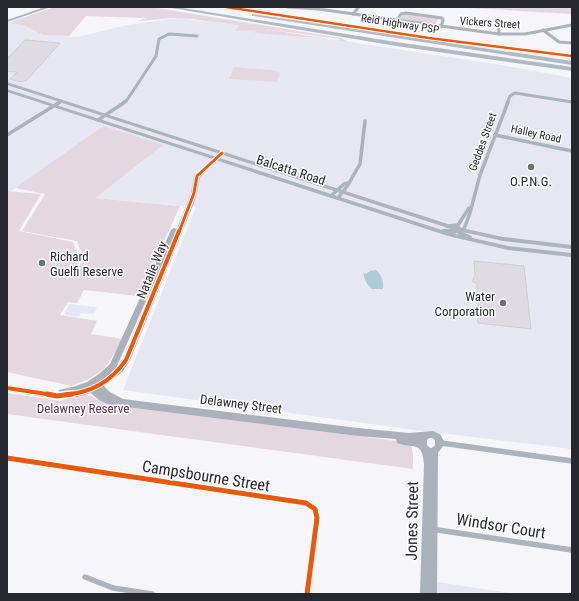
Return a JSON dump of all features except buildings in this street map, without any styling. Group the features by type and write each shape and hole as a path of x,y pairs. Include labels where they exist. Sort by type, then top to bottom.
{"highway":[{"path":"168,7 456,53 572,74"},
{"path":"201,7 572,63"},
{"path":"454,46 572,59"},
{"path":"456,53 572,69"}],"main road":[{"path":"7,16 36,7"},
{"path":"7,21 49,7"},
{"name":"Balcatta Road","path":"7,83 445,226 470,233 524,242 572,247"},
{"name":"Balcatta Road","path":"7,90 433,230 483,244 572,255"}],"street":[{"name":"Vickers Street","path":"287,7 318,9 396,21 499,34 518,35 572,25"},
{"path":"353,14 358,8"},
{"path":"396,21 401,14 406,13 442,18 447,16"},
{"path":"441,27 443,20 442,18"},
{"path":"498,18 499,34"},
{"path":"543,30 559,42 572,43"},
{"path":"98,120 119,107 130,97 156,56 159,39 169,34 197,36"},
{"name":"Geddes Street","path":"460,229 470,207 510,96 515,93 522,93 572,102"},
{"path":"7,135 61,101"},
{"path":"334,197 348,186 348,183 360,164 365,121"},
{"name":"Halley Road","path":"495,135 572,151"},
{"name":"Natalie Way","path":"94,386 120,369 126,360 190,205 197,176 220,152"},
{"path":"334,197 340,192"},
{"path":"433,230 448,232 460,229 466,236 483,244"},
{"path":"7,388 40,392 57,396 76,394 94,386"},
{"name":"Delawney Street","path":"94,386 106,401 358,432 406,437 426,436"},
{"name":"Delawney Street","path":"358,432 367,436 414,443 428,449"},
{"path":"426,436 436,437 441,443 572,461"},
{"name":"Jones Street","path":"426,436 422,439 428,449 432,594"},
{"path":"428,449 438,449 441,443"},
{"name":"Campsbourne Street","path":"7,458 306,503 315,508 317,518 307,594"},
{"name":"Jones Street","path":"426,594 430,528"},
{"name":"Windsor Court","path":"430,528 572,550"},
{"path":"85,577 113,588 152,594"}],"shaded area":[{"path":"177,18 238,25 238,27 300,37 338,40 495,64 572,78 572,449 415,430 123,390 196,207 95,198 103,126 11,191 7,191 7,21 9,23 23,25 43,35 78,37 127,25"},
{"path":"69,304 97,307 94,314 81,313 79,317 64,315"},
{"path":"430,581 516,594 430,594"}],"green space":[{"path":"55,7 151,7 341,38 349,42 338,40 340,39 192,19 173,18 138,21 146,18 86,16 69,36 43,35 23,25 8,23"},
{"path":"220,7 243,7 290,15 287,18"},
{"path":"453,7 572,7 572,14"},
{"path":"404,14 439,18 435,24 399,19"},
{"path":"239,25 328,39 255,33 256,30 235,31"},
{"path":"234,67 271,70 280,73 277,82 229,79"},
{"path":"103,126 163,145 95,198 180,206 146,281 143,282 137,296 84,290 77,303 68,302 60,315 97,321 91,334 124,339 104,369 89,379 71,386 7,372 7,191 41,194 19,231 73,242 77,252 79,271 82,254 77,241 22,231 45,194 15,188"},
{"name":"Delawney Reserve","path":"7,393 61,401 71,395 84,394 101,402 411,443 413,469 7,414"}],"water":[{"path":"376,270 382,279 383,289 372,289 367,284 363,273 366,274 370,271"}],"cycle path":[{"name":"Reid Highway PSP","path":"226,7 429,38 572,56"},
{"path":"7,388 57,396 76,394 96,388 120,369 126,360 190,205 197,176 222,153"},
{"path":"7,458 306,503 315,509 317,518 307,594"}],"place":[{"name":"O.P.N.G.","path":"531,167"},
{"name":"Richard Guelfi Reserve","path":"42,263"},
{"name":"Water Corporation","path":"503,303"}]}
